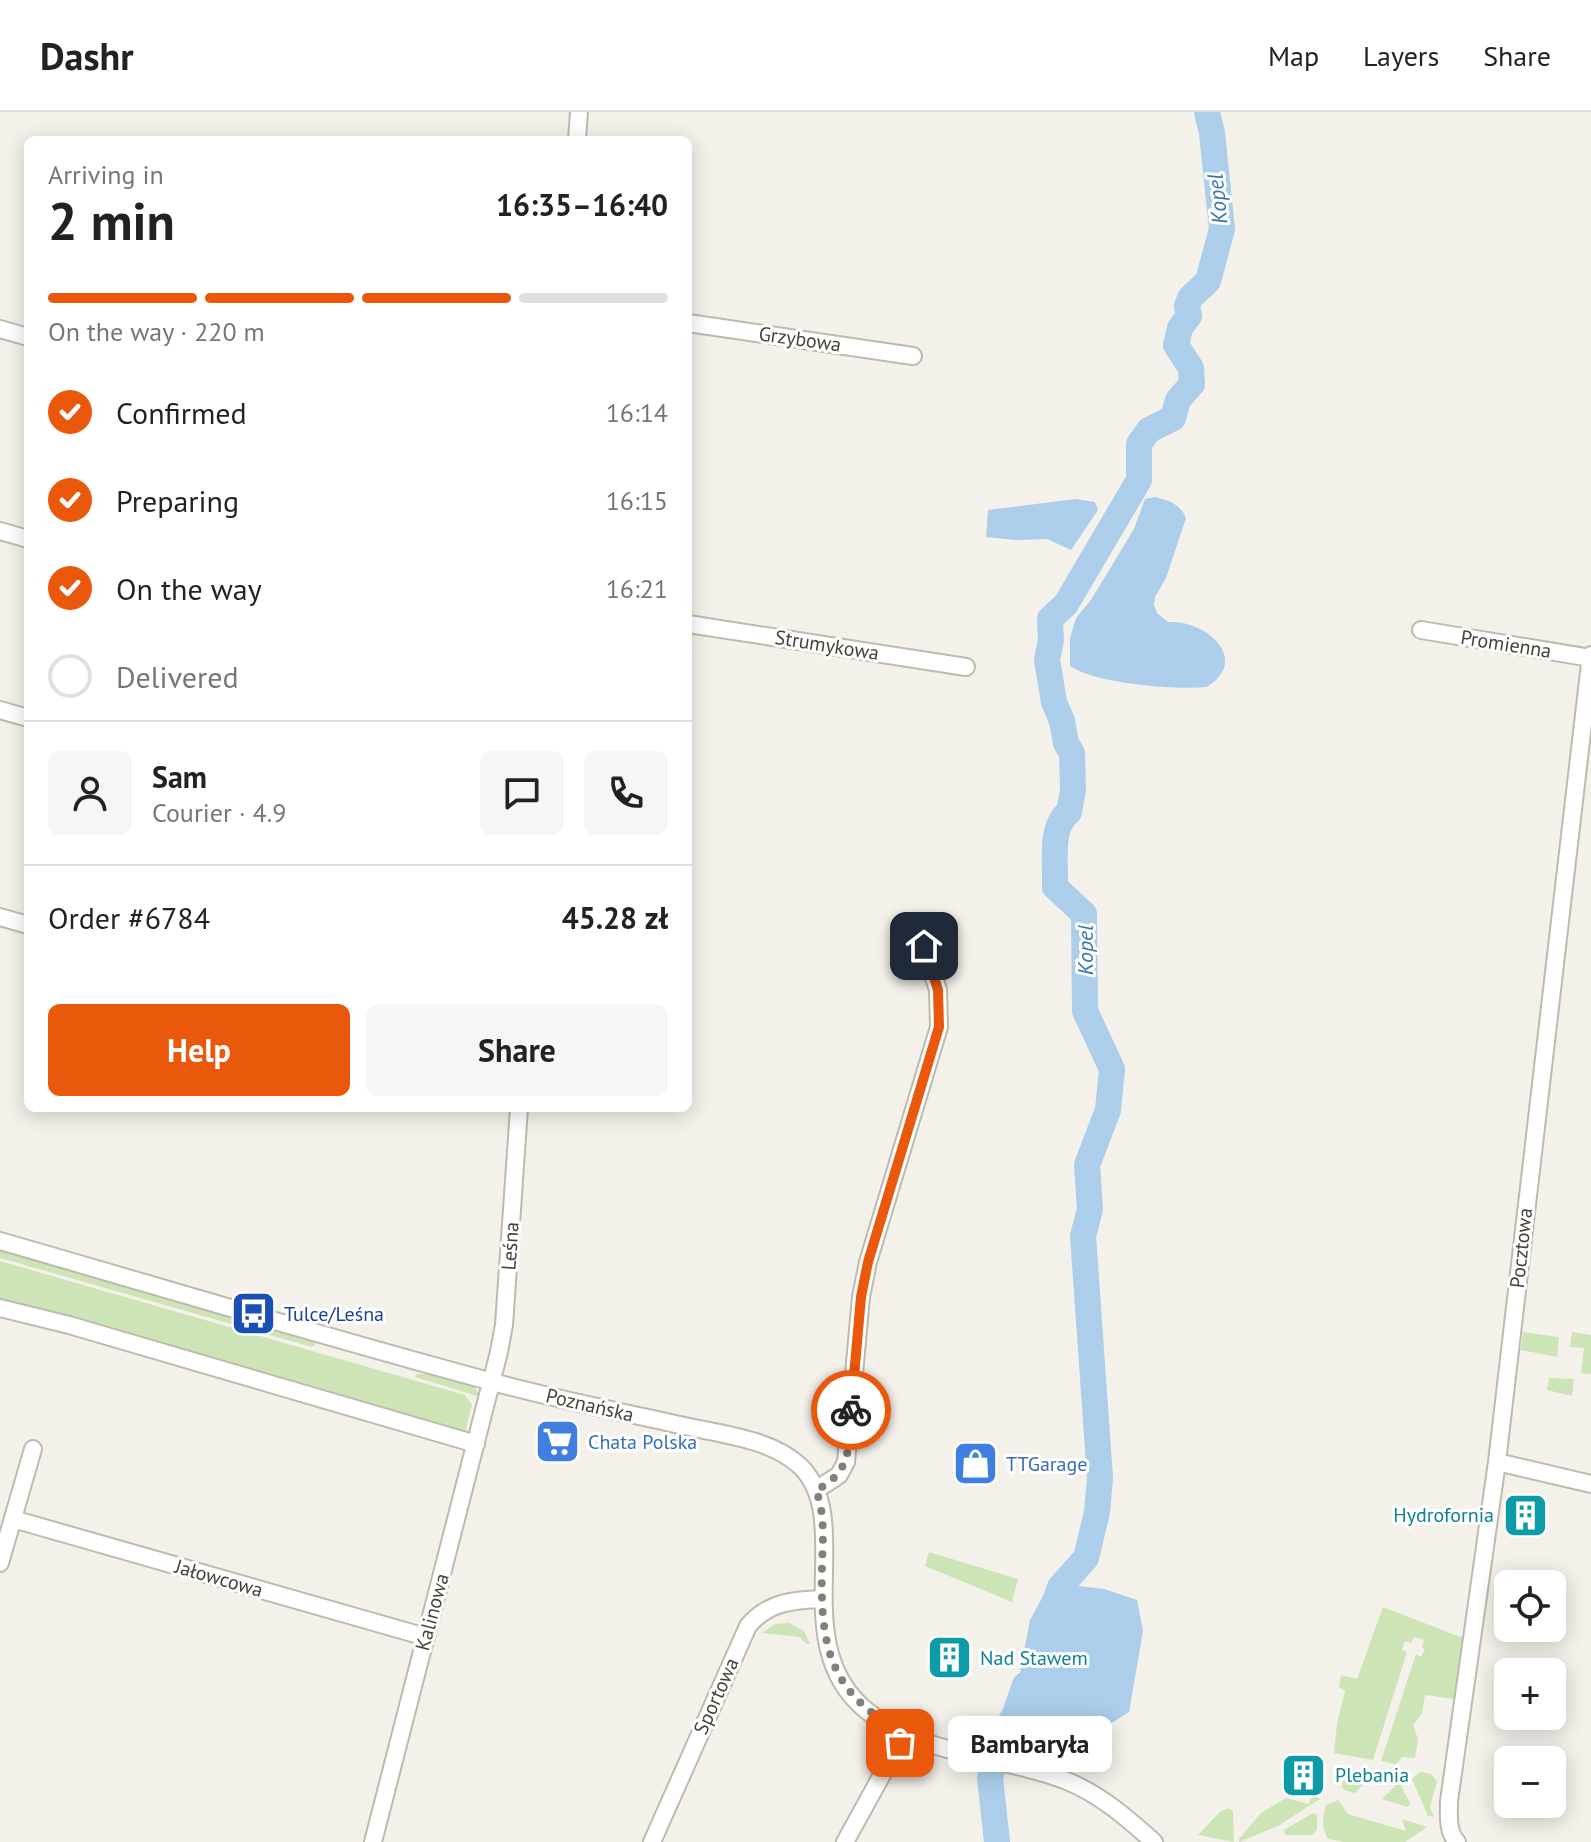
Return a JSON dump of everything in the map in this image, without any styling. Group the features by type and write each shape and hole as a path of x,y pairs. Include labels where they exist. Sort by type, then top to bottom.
{"street":[{"path":"577,136 579,112"},
{"name":"Grzybowa","path":"692,324 913,356"},
{"path":"0,329 24,336"},
{"path":"0,531 24,538"},
{"name":"Strumykowa","path":"692,625 966,667"},
{"name":"Promienna","path":"1421,630 1591,657"},
{"name":"Pocztowa","path":"1455,1841 1449,1822 1449,1801 1497,1462 1591,657"},
{"path":"0,710 24,717"},
{"path":"0,917 24,924"},
{"path":"816,1490 839,1475 846,1462 861,1297 868,1262 939,1027 938,990 924,946"},
{"name":"Leśna","path":"492,1382 504,1325 519,1112"},
{"name":"Poznańska","path":"0,1241 492,1382 783,1453 799,1465 816,1490 823,1521 823,1599 829,1648 839,1677 868,1711 905,1733 941,1748 1068,1782 1093,1794 1154,1842"},
{"path":"0,1308 69,1325 476,1444"},
{"name":"Kalinowa","path":"373,1842 492,1382"},
{"path":"0,1563 33,1449"},
{"path":"1497,1462 1591,1484"},
{"name":"Jałowcowa","path":"13,1519 426,1637"},
{"name":"Sportowa","path":"652,1842 748,1626 764,1610 780,1603 823,1599"},
{"path":"851,1840 905,1733"}],"green space":[{"path":"0,1247 317,1339 312,1347 0,1258"},
{"path":"0,1261 465,1395 472,1405 466,1428 470,1437 0,1302"},
{"path":"1523,1332 1559,1337 1557,1357 1521,1350"},
{"path":"1572,1332 1591,1335 1591,1374 1581,1373 1584,1348 1570,1347"},
{"path":"416,1374 437,1374 471,1382 481,1397 415,1377"},
{"path":"1549,1378 1574,1379 1572,1396 1547,1390"},
{"path":"929,1552 1018,1579 1012,1602 925,1566"},
{"path":"1383,1607 1463,1638 1454,1699 1425,1695 1422,1713 1413,1725 1418,1739 1415,1758 1402,1757 1396,1764 1381,1761 1416,1654 1421,1657 1425,1649 1422,1647 1424,1640 1414,1637 1411,1643 1405,1641 1402,1650 1407,1652 1373,1760 1334,1753 1345,1691 1339,1687 1341,1675 1357,1679"},
{"path":"789,1623 804,1631 810,1644 800,1637 762,1633 775,1624"},
{"path":"1353,1769 1374,1773 1355,1793 1344,1790 1342,1786 1346,1772"},
{"path":"1420,1772 1431,1774 1437,1781 1430,1807 1434,1817 1428,1816 1412,1779"},
{"path":"1399,1782 1410,1803 1408,1807 1382,1799"},
{"path":"1312,1794 1320,1799 1278,1826 1239,1842 1261,1813 1286,1798 1309,1804"},
{"path":"1338,1800 1348,1814 1406,1831 1402,1819 1427,1827 1405,1842 1328,1839 1323,1822 1326,1805"},
{"path":"1228,1808 1233,1811 1234,1842 1198,1835 1220,1812"},
{"path":"1313,1813 1317,1815 1317,1830 1312,1835 1285,1835 1284,1830"}],"water":[{"path":"1155,497 1174,504 1186,518 1154,605 1157,613 1168,622 1197,628 1219,644 1225,665 1207,687 1176,688 1117,681 1070,666 1070,638 1076,618 1091,600 1134,529 1145,499"},
{"path":"1076,499 1095,502 1098,510 1071,550 1047,539 986,537 988,510"},
{"path":"1048,1587 1104,1589 1137,1600 1143,1631 1129,1712 1108,1725 1093,1729 1026,1728 1014,1716 1013,1709 1030,1620"}],"waterway":[{"name":"Kopel","path":"1049,1618 1060,1587 1086,1558 1097,1512 1100,1478 1083,1236 1090,1209 1087,1165 1108,1110 1112,1069 1085,1011 1084,914 1055,887 1056,836 1069,812 1073,790 1072,753 1054,702 1047,660 1051,640 1050,619 1066,604 1139,480 1139,444 1149,430 1173,418 1178,400 1192,384 1191,368 1176,345 1180,328 1189,316 1187,306 1190,298 1208,281 1222,229 1207,112"},
{"name":"Kopel","path":"997,1842 990,1778 1001,1737 1014,1716 1025,1685"}],"way so far":[{"path":"851,1410 846,1462 839,1475 816,1490 823,1521 826,1632 839,1677 868,1711 905,1733 900,1743"}],"place":[{"name":"Tulce/Leśna","path":"253,1314"},
{"name":"Chata Polska","path":"557,1442"},
{"name":"TTGarage","path":"975,1464"},
{"name":"Hydrofornia","path":"1525,1515"},
{"name":"Nad Stawem","path":"949,1658"},
{"name":"Bambaryła","path":"900,1743"},
{"name":"Plebania","path":"1304,1775"}],"route":[{"path":"851,1410 861,1297 868,1262 939,1027 938,990 924,946"}]}
